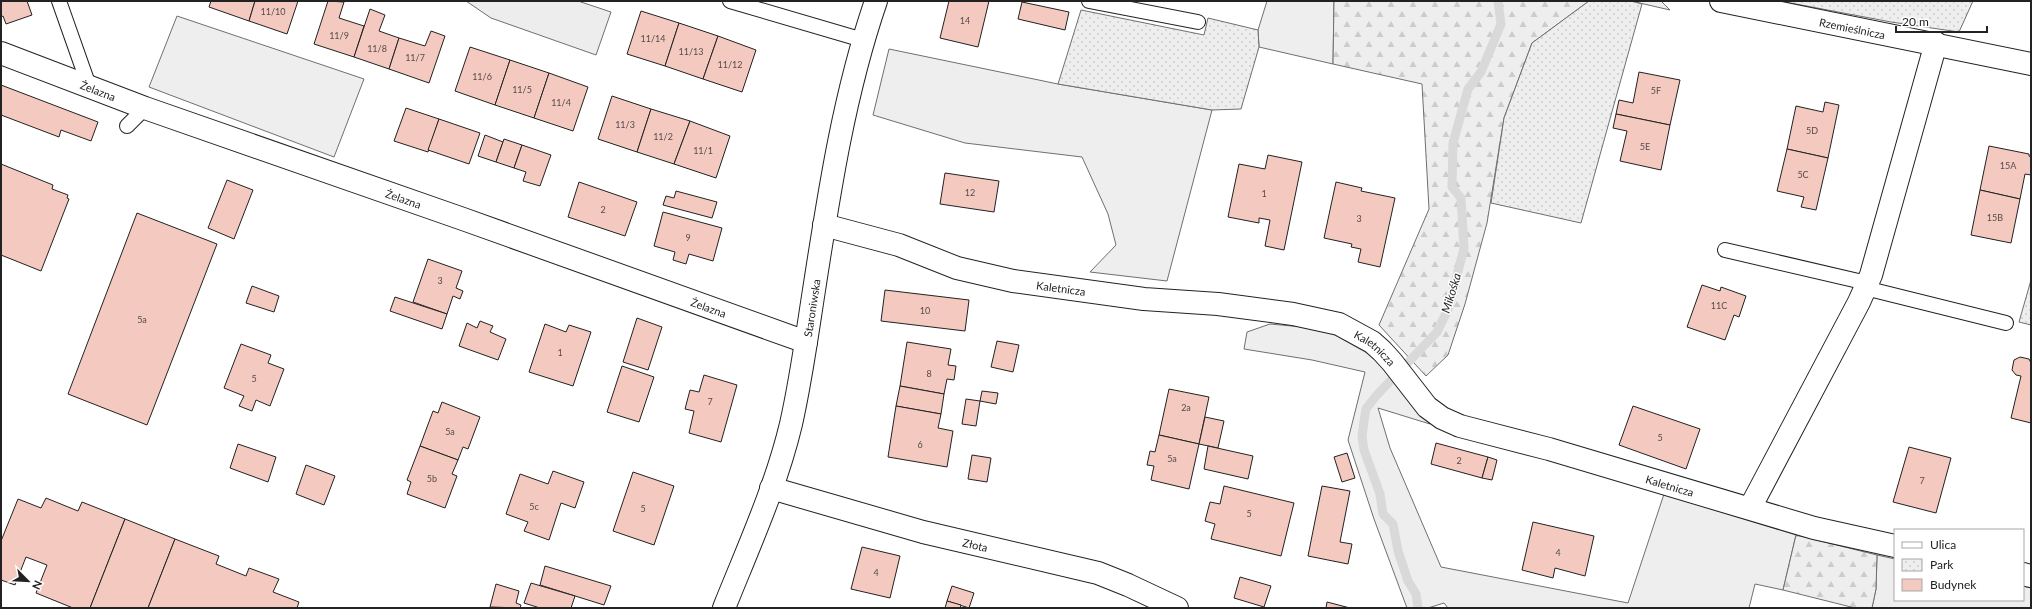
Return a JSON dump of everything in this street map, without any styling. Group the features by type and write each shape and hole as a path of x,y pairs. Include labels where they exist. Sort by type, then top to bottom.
{"street":[{"name":"Staroniwska","path":"724,608 772,488 791,425 806,342 824,225 846,112 863,40 876,1"},
{"name":"Rzemieślnicza","path":"1722,1 1936,43 2031,64"},
{"path":"1750,508 1866,286 1936,43"},
{"name":"Żelazna","path":"1,53 145,108 463,219 806,342"},
{"name":"Kaletnicza","path":"824,225 899,245 957,268 1013,281 1144,299 1262,310 1339,324 1372,342 1392,362 1427,407 1442,418 1460,426 1549,449 1814,528 1894,546"},
{"name":"Złota","path":"772,488 923,532 1098,573 1177,608"}],"lane":[{"path":"59,1 89,86"},
{"path":"730,1 863,40"},
{"path":"1089,1 1198,22"},
{"path":"127,126 145,108"},
{"path":"1725,250 2006,323"}],"green space":[{"path":"1267,1 1334,1 1333,64 1259,47 1258,30"},
{"path":"1334,1 1589,1 1532,43 1504,118 1487,223 1465,304 1448,355 1426,376 1379,325 1429,209 1422,84 1333,64"},
{"path":"1589,1 1631,1 1642,4 1581,223 1491,203 1504,118 1532,43"},
{"path":"1631,1 1661,1 1670,10"},
{"path":"1780,1 1973,1 1959,32 1891,22"},
{"path":"1081,10 1204,35 1208,18 1258,30 1259,47 1241,109 1212,110 1058,84"},
{"path":"177,16 364,79 334,157 149,87"},
{"path":"889,49 1058,84 1212,110 1167,281 1090,272 1116,245 1108,214 1082,157 965,143 873,115"},
{"path":"2031,280 2031,325 2019,322"},
{"path":"1270,324 1303,327 1333,334 1376,358 1406,397 1430,424 1378,408 1390,448 1441,567 1628,603 1664,494 1796,535 1783,590 1755,584 1749,608 1448,608 1444,603 1428,608 1407,608 1374,519 1348,440 1365,372 1312,360 1244,349 1247,332"},
{"path":"1796,535 1877,555 1876,589 1872,608 1855,608 1783,590"},
{"path":"1877,555 1894,559 1894,601 2024,601 2024,586 2031,588 2031,608 1872,608 1876,589"}],"shaded area":[{"path":"466,1 578,1 611,12 596,55 491,18"}],"building":[{"path":"1,1 27,1 32,15 6,24 3,16 1,17"},
{"path":"211,1 255,1 249,21 209,7"},
{"path":"255,1 298,1 287,34 249,21"},
{"path":"328,1 344,2 339,18 364,26 354,57 314,44"},
{"path":"949,1 989,1 978,47 940,38"},
{"path":"1022,2 1069,12 1065,30 1018,19"},
{"path":"370,9 385,15 379,31 399,38 389,69 354,57"},
{"path":"641,11 679,23 665,66 627,54"},
{"path":"679,23 718,36 703,79 665,66"},
{"path":"431,31 445,36 429,83 389,69 399,38 425,46"},
{"path":"718,36 756,50 742,92 703,79"},
{"path":"470,47 510,60 495,105 455,91"},
{"path":"510,60 549,73 534,118 495,105"},
{"path":"1639,72 1680,80 1670,125 1616,114 1619,100 1633,103"},
{"path":"549,73 588,87 573,131 534,118"},
{"path":"1,85 98,122 91,141 61,130 59,137 1,115"},
{"path":"612,96 651,109 637,152 598,139"},
{"path":"1825,102 1839,105 1828,158 1787,149 1796,106 1823,112"},
{"path":"406,108 439,119 428,152 394,141"},
{"path":"651,109 690,121 674,164 637,152"},
{"path":"1616,114 1670,125 1661,170 1620,161 1627,131 1613,128"},
{"path":"439,119 480,133 469,164 428,150"},
{"path":"690,121 730,136 716,178 674,164"},
{"path":"485,135 503,142 496,162 478,156"},
{"path":"504,139 522,145 514,168 496,162"},
{"path":"522,145 551,155 540,186 523,181 526,172 514,168"},
{"path":"1989,146 2029,154 2031,157 2031,175 2025,174 2020,199 1980,190"},
{"path":"1787,149 1828,158 1816,210 1801,207 1804,197 1777,191"},
{"path":"1268,155 1302,162 1284,250 1265,246 1270,220 1259,218 1259,223 1228,217 1239,164 1265,169"},
{"path":"1,164 53,185 52,189 68,195 67,198 69,199 41,271 1,255"},
{"path":"945,173 999,181 994,212 940,204"},
{"path":"227,180 253,190 234,239 208,228"},
{"path":"579,182 637,202 625,236 568,217"},
{"path":"1336,182 1362,188 1361,191 1395,198 1380,267 1358,262 1361,249 1351,247 1352,244 1324,238"},
{"path":"1980,190 2020,199 2011,243 1971,235"},
{"path":"676,191 717,202 712,218 663,205 666,196 674,198"},
{"path":"663,212 722,228 713,261 689,254 686,264 673,260 675,252 654,246"},
{"path":"137,213 217,244 147,425 68,394"},
{"path":"428,259 462,271 456,288 463,291 460,299 453,296 447,314 413,302"},
{"path":"1702,285 1720,291 1721,287 1746,296 1739,317 1734,315 1725,340 1687,327"},
{"path":"252,286 279,296 274,312 246,303"},
{"path":"885,290 969,300 965,331 881,321"},
{"path":"395,297 447,314 442,329 390,311"},
{"path":"637,318 662,327 648,370 623,362"},
{"path":"480,321 493,326 490,332 506,339 498,360 459,346 467,323 477,328"},
{"path":"545,324 566,332 569,325 591,332 573,386 529,372"},
{"path":"997,341 1019,345 1013,372 991,367"},
{"path":"907,342 951,349 948,365 956,366 954,380 947,379 944,394 900,386"},
{"path":"241,344 271,355 268,363 284,369 270,406 256,400 252,411 239,406 244,396 224,388"},
{"path":"2020,357 2029,359 2031,363 2031,423 2011,418 2021,376 2016,375 2012,370 2014,360"},
{"path":"622,366 654,377 639,422 607,412"},
{"path":"704,375 737,385 721,442 689,433 694,411 685,409 690,390 699,392"},
{"path":"900,386 944,394 941,414 896,406"},
{"path":"1169,389 1209,397 1199,444 1159,435"},
{"path":"982,391 998,393 996,404 980,401"},
{"path":"966,399 980,401 976,426 962,424"},
{"path":"442,402 480,417 468,449 463,447 458,460 420,446 433,411 438,413"},
{"path":"896,406 941,414 938,428 953,431 947,467 888,457"},
{"path":"1633,406 1700,429 1686,469 1619,445"},
{"path":"1205,417 1224,421 1218,448 1199,444"},
{"path":"1159,435 1199,444 1189,489 1151,480 1154,466 1147,465 1150,451 1155,452"},
{"path":"1436,443 1488,457 1482,478 1431,464"},
{"path":"238,444 276,457 268,482 230,468"},
{"path":"420,446 458,460 452,474 457,476 445,508 407,494 411,482 407,480"},
{"path":"1208,446 1253,456 1248,479 1204,469"},
{"path":"1909,447 1951,458 1936,513 1893,502"},
{"path":"1347,453 1355,478 1342,482 1334,457"},
{"path":"972,455 991,458 987,482 968,479"},
{"path":"1488,457 1497,460 1492,480 1482,478"},
{"path":"306,465 335,476 324,505 296,494"},
{"path":"553,471 584,482 575,508 561,503 549,540 524,531 528,522 506,514 520,474 548,484"},
{"path":"633,472 674,486 654,545 613,531"},
{"path":"1224,486 1294,503 1281,556 1211,539 1215,524 1205,521 1210,502 1220,504"},
{"path":"1322,486 1350,491 1340,542 1352,544 1348,564 1308,556"},
{"path":"46,498 78,511 82,502 125,519 90,608 73,608 36,593 47,565 26,557 15,585 1,580 1,541 18,499 41,508"},
{"path":"125,519 175,539 148,608 90,608"},
{"path":"1533,522 1594,536 1585,576 1555,568 1553,578 1522,570"},
{"path":"175,539 219,556 216,564 246,576 249,568 279,579 273,592 299,602 297,608 148,608"},
{"path":"862,547 900,556 890,598 851,589"},
{"path":"545,566 611,586 604,605 540,585"},
{"path":"1240,577 1271,586 1264,607 1234,598"},
{"path":"531,583 575,596 571,608 540,608 524,603"},
{"path":"496,584 519,591 516,603 521,605 520,608 490,607"},
{"path":"952,586 974,593 969,608 947,601"},
{"path":"947,601 961,605 960,608 945,608"},
{"path":"1327,602 1350,608 1326,608"}],"waterway":[{"name":"Mikośka","path":"1418,608 1416,594 1408,581 1398,551 1393,524 1383,514 1380,494 1364,450 1362,437 1364,421 1366,409 1376,396 1437,332 1449,307 1464,248 1461,198 1452,187 1453,143 1468,89 1481,72 1501,24 1498,1"}]}
